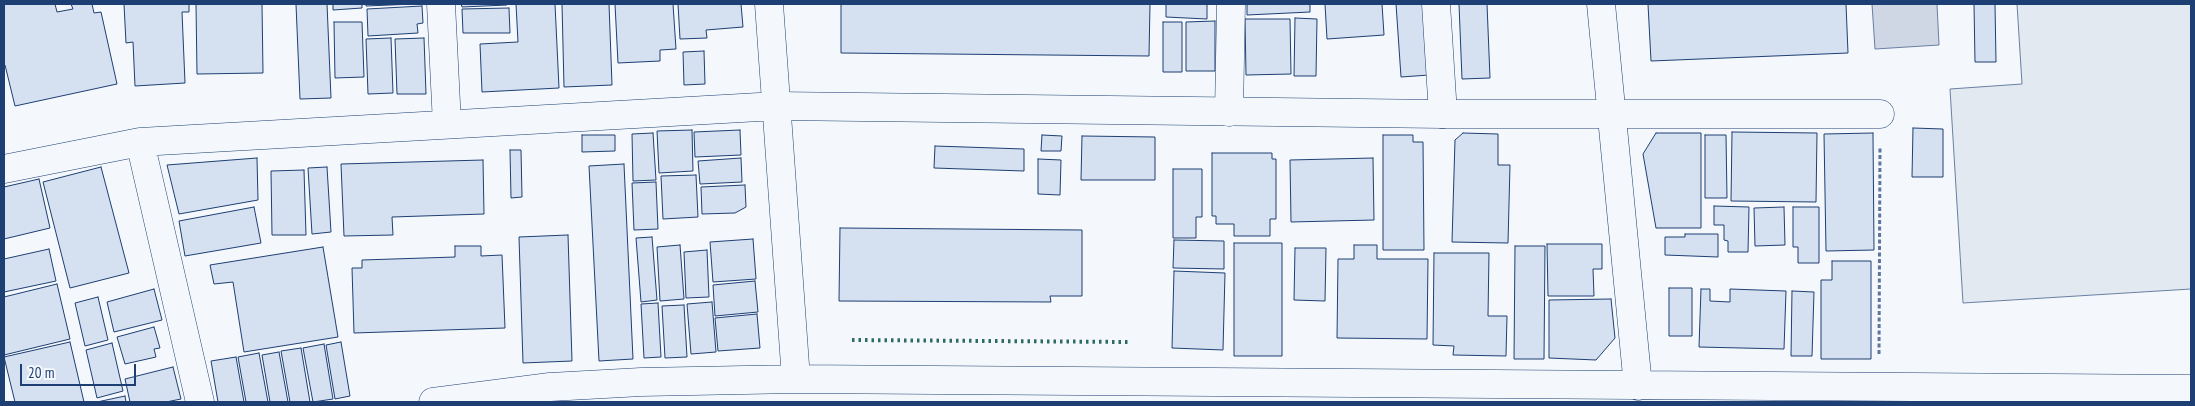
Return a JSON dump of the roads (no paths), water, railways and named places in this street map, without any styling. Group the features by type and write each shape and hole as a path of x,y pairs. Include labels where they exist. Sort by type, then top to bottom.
{"street":[{"path":"441,4 447,124"},
{"path":"769,4 778,106 796,379"},
{"path":"1229,112 1231,4"},
{"path":"1436,4 1442,114"},
{"path":"1601,4 1638,386"},
{"path":"4,169 140,142 778,106 1442,114 1880,114"},
{"path":"140,142 200,402"},
{"path":"433,402 550,387 641,382 796,379 1638,386 1839,395 1879,388 2191,389"}]}
